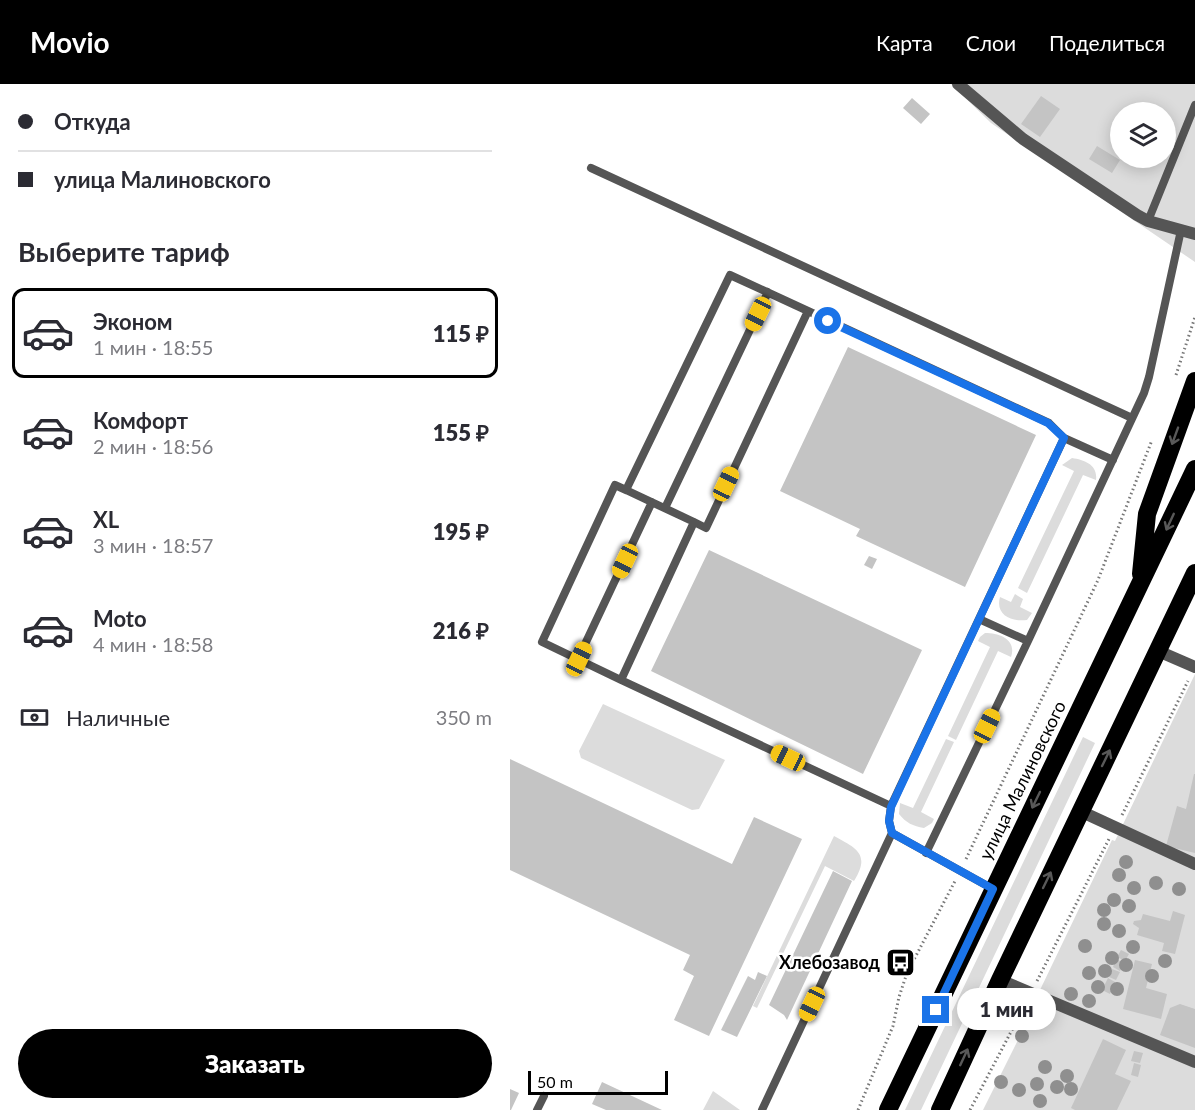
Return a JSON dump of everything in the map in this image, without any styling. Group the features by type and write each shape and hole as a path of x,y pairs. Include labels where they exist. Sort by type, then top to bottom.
{"highway":[{"path":"1140,585 1147,514 1195,381"},
{"name":"улица Малиновского","path":"888,1110 1195,469"},
{"path":"940,1110 1195,573"},
{"path":"1181,603 1195,589"}],"street":[{"path":"958,84 1023,139 1148,221 1195,234"},
{"path":"1158,651 1195,667"},
{"path":"1080,811 1195,864"},
{"path":"1000,980 1195,1062"}],"lane":[{"path":"1148,221 1195,105"},
{"path":"591,168 1132,418"},
{"path":"926,853 1113,460 1149,377 1181,230"},
{"path":"626,490 730,274 1048,423 1064,438 1113,460"},
{"path":"665,508 768,292"},
{"path":"808,311 706,528 615,485 542,642 891,807"},
{"path":"762,1110 892,833 889,821 891,807 1064,438"},
{"path":"579,659 652,502"},
{"path":"621,680 694,522"},
{"path":"979,619 1028,641"},
{"path":"892,833 993,889"},
{"path":"537,1110 544,1096"}],"path":[{"path":"1174,381 1195,317"},
{"path":"858,1110 893,1026 907,973 960,871 1098,580 1154,436"},
{"path":"970,1110 1031,994 1195,667"}],"shaded area":[{"path":"951,84 1195,84 1195,262 991,123"},
{"path":"1072,458 1090,464 1095,471 1096,480 1083,475 1027,593 1018,588 1074,471 1062,465"},
{"path":"1015,594 1023,599 1020,607 1032,613 1027,620 1015,620 1002,613 1000,597 1011,602"},
{"path":"985,633 996,634 1006,639 1012,646 1011,657 998,651 956,740 948,736 990,647 978,641"},
{"path":"1195,674 1195,1110 983,1110 1032,1012 1037,1014 1046,993 1040,990"},
{"path":"603,704 725,760 699,809 692,810 581,758 579,751"},
{"path":"1083,737 1095,743 921,1110 905,1110"},
{"path":"946,739 954,742 921,812 934,819 924,828 913,825 899,814 900,803 913,808"},
{"path":"834,836 849,844 859,853 861,864 859,872 854,881 825,866 757,1008 753,1006"},
{"path":"713,1091 740,1110 703,1110"}],"building":[{"path":"1041,96 1060,109 1040,137 1021,124"},
{"path":"912,98 930,114 921,124 903,108"},
{"path":"1097,146 1110,154 1110,168 1115,168 1112,173 1089,159"},
{"path":"848,347 1036,435 965,587 856,536 860,529 780,491"},
{"path":"709,550 922,650 863,774 651,671"},
{"path":"869,556 877,559 872,569 864,565"},
{"path":"510,759 732,864 754,817 802,839 709,1036 674,1020 694,976 683,970 690,955 510,870"},
{"path":"1194,774 1195,853 1166,846 1177,806 1186,809"},
{"path":"833,871 852,881 787,1020 784,1015 769,1005"},
{"path":"1173,911 1185,915 1175,954 1162,951 1164,943 1137,935 1139,928 1133,924 1134,921 1141,920 1143,914 1170,921"},
{"path":"1121,950 1129,954 1125,961 1117,957"},
{"path":"1116,959 1124,963 1120,971 1113,967"},
{"path":"1135,960 1152,964 1146,988 1167,994 1161,1019 1123,1009"},
{"path":"1112,969 1120,972 1116,980 1109,977"},
{"path":"758,972 767,976 737,1037 721,1030 748,976 755,980"},
{"path":"1108,978 1115,982 1110,994 1102,990"},
{"path":"1180,1004 1195,1009 1195,1048 1160,1035 1170,1008"},
{"path":"1103,1039 1126,1050 1115,1074 1131,1081 1117,1110 1075,1110 1071,1108"},
{"path":"1134,1051 1143,1053 1140,1063 1131,1061"},
{"path":"1134,1063 1141,1065 1138,1077 1131,1075"},
{"path":"602,1082 662,1110 606,1110 592,1104"},
{"path":"510,1089 519,1093 511,1110 510,1110"}],"place":[{"name":"Хлебозавод","path":"901,962"}],"route":[{"path":"828,321 1048,423 1064,438 891,807 889,821 892,833 993,889 936,1010"}]}
